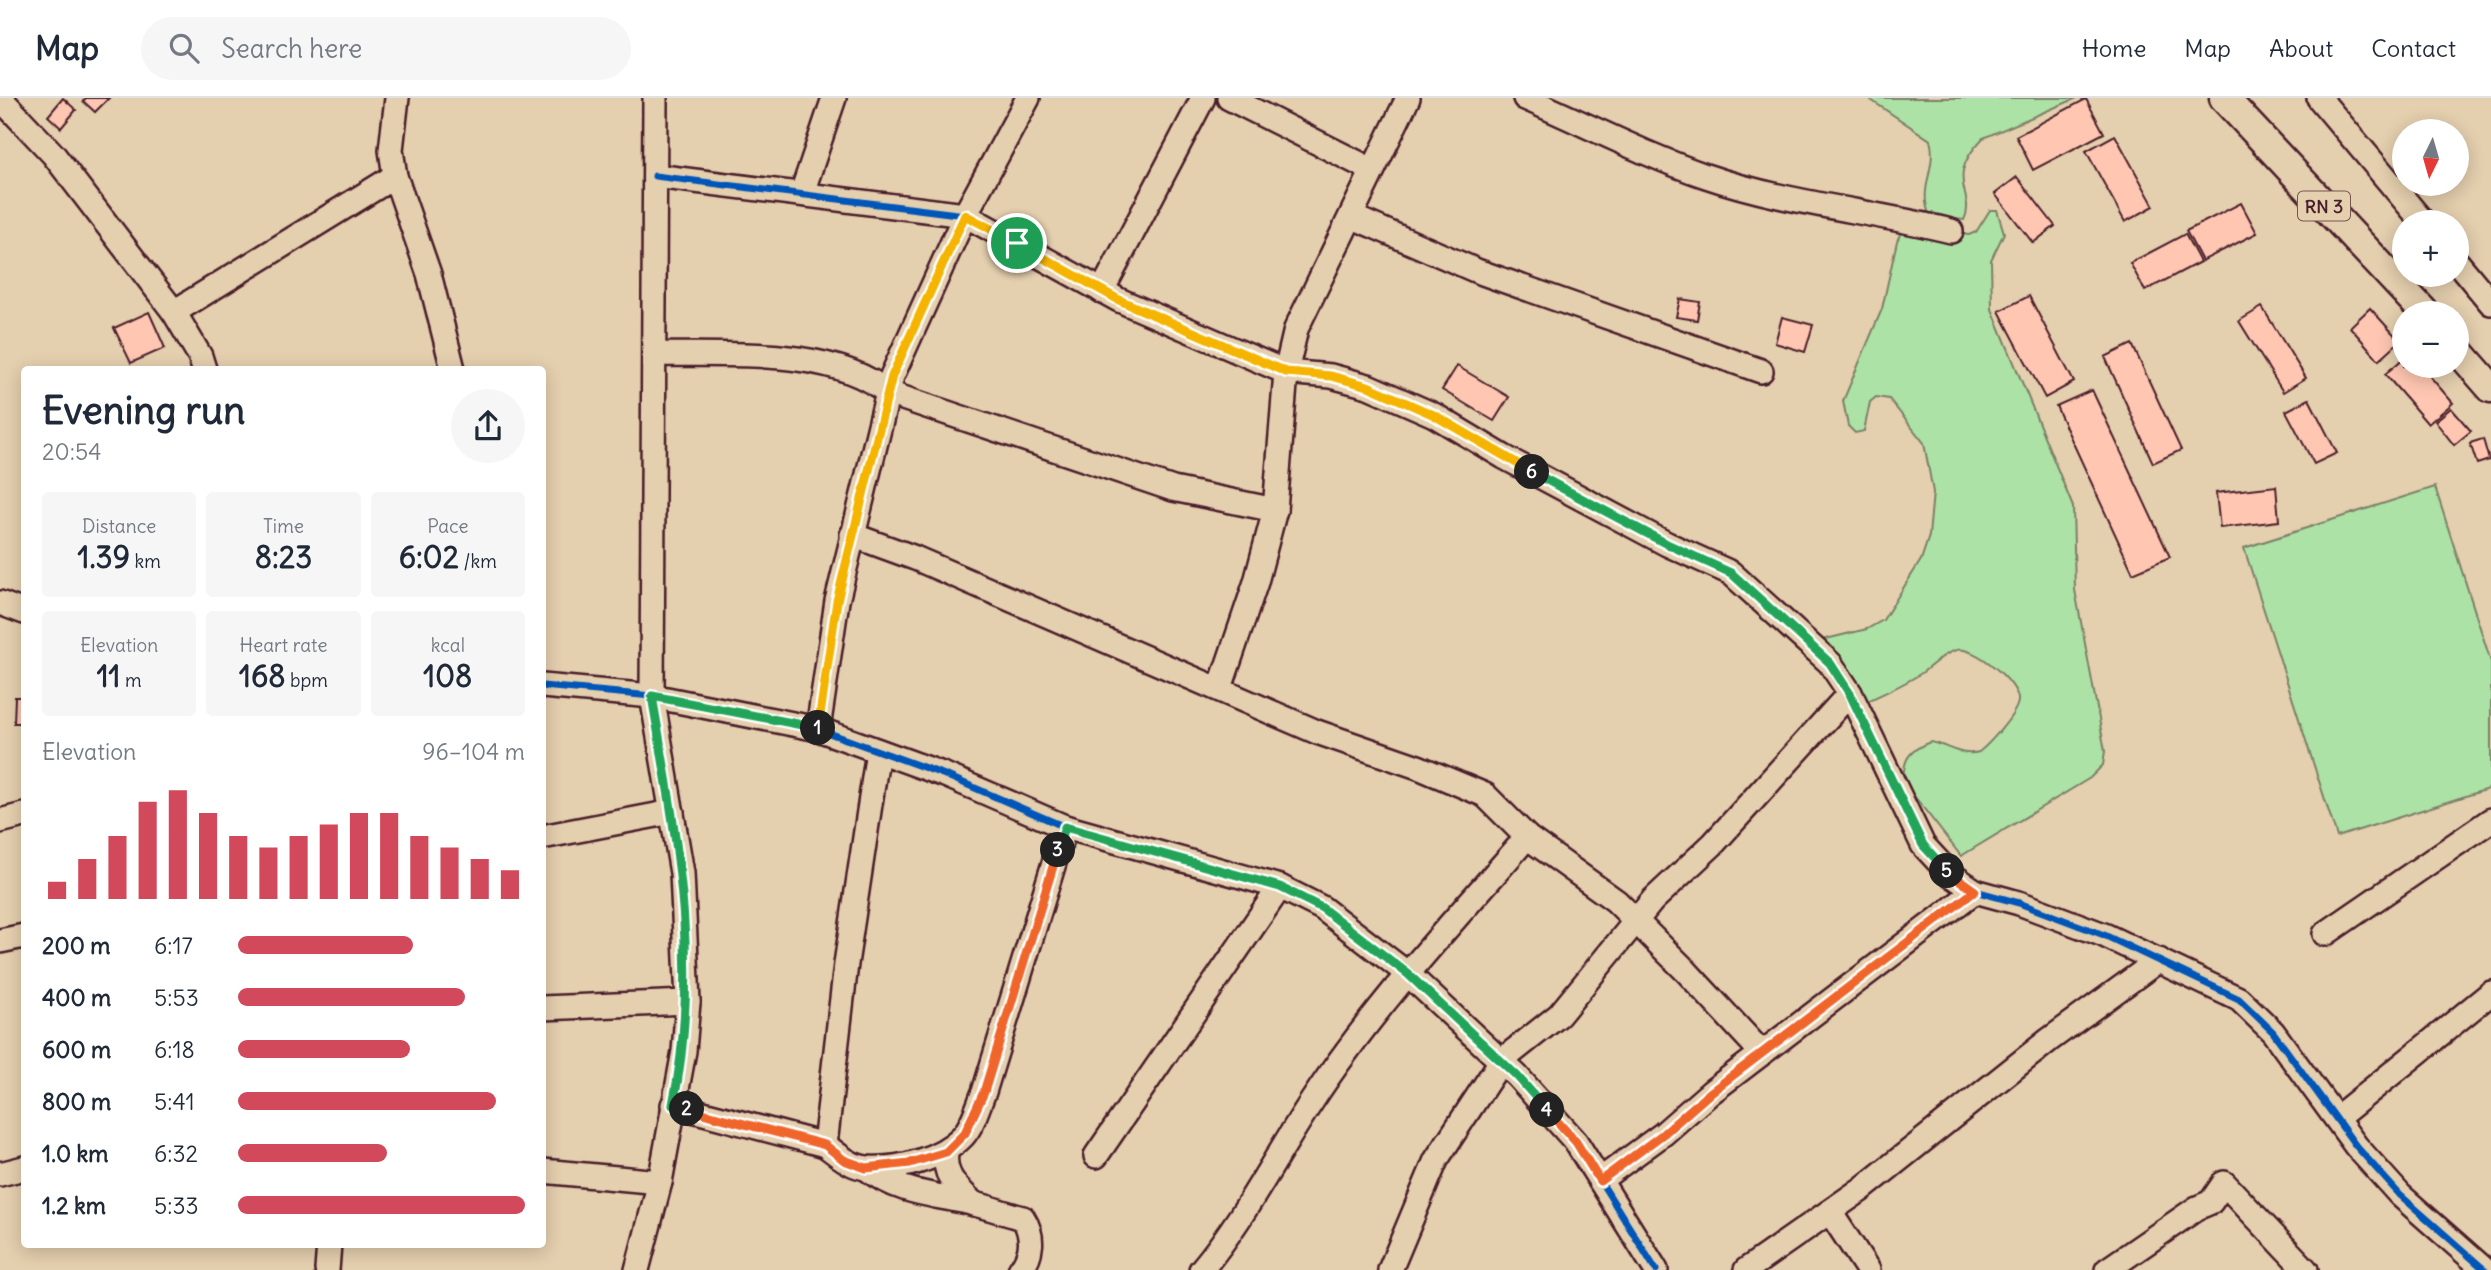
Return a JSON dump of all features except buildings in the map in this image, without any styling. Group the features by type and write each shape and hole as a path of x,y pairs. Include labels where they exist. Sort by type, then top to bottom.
{"main road":[{"name":"RN 3","path":"2224,98 2414,301"},
{"path":"2469,363 2491,388"}],"street":[{"path":"0,98 53,154 174,312 203,366"},
{"path":"397,98 391,150 395,176 429,274 452,366"},
{"path":"641,1269 684,1051 688,1002 682,873 652,696 655,98"},
{"path":"802,193 834,98"},
{"path":"818,729 837,601 888,393 901,352 965,215 1028,98"},
{"path":"1101,291 1203,98"},
{"path":"1229,98 1372,170"},
{"path":"1220,688 1256,582 1275,510 1286,372 1296,329 1353,217 1372,170 1408,98"},
{"path":"1525,98 1706,176 1765,192 1884,214 1951,231"},
{"path":"2319,98 2413,210"},
{"path":"174,312 395,176"},
{"path":"654,176 965,215 1101,291 1286,372 1331,376 1368,386 1434,415 1504,457 1655,538 1731,573 1830,663 1850,694 1923,845 1949,873 1975,891 2043,912 2159,960 2239,999 2273,1032 2338,1117 2356,1146 2400,1195 2485,1270"},
{"path":"1353,217 1490,275 1761,371"},
{"path":"2469,276 2491,303"},
{"path":"654,354 795,360 840,368 871,378 888,393 1173,489 1275,510"},
{"path":"852,534 915,558 1317,732 1418,767 1485,795 1527,837 1616,901 1762,1053"},
{"path":"0,603 21,610"},
{"path":"546,686 652,696 818,729 945,775 1065,827 1280,887 1322,908 1408,974 1501,1061 1576,1142 1656,1270"},
{"path":"1390,1270 1436,1160 1501,1061 1559,1015 1653,900 1713,844 1850,694"},
{"path":"825,1145 846,964 878,751"},
{"path":"546,837 672,812"},
{"path":"0,821 21,816"},
{"path":"2325,934 2491,820"},
{"path":"866,1168 910,1163 946,1152 965,1133 984,1092 1065,827"},
{"path":"1201,1270 1237,1225 1312,1100 1408,974 1527,837"},
{"path":"1096,1156 1280,887"},
{"path":"1600,1181 1762,1053 1975,891"},
{"path":"0,942 21,937"},
{"path":"1746,1270 1830,1212 2049,1040 2159,960"},
{"path":"2338,1117 2491,993"},
{"path":"546,1008 688,1002"},
{"path":"673,1105 825,1145 844,1160 866,1168 880,1180 933,1197 974,1204 1023,1219 1031,1230 1031,1245 1020,1270"},
{"path":"946,1152 944,1167 950,1180 974,1204"},
{"path":"0,1174 21,1169"},
{"path":"546,1171 660,1182"},
{"path":"2106,1270 2197,1208 2211,1202 2224,1183 2306,1270"},
{"path":"1830,1212 1868,1270"},
{"path":"327,1270 329,1248"}],"green space":[{"path":"1868,98 2077,98 1983,138 1971,153 1962,176 1967,202 1964,220 1930,216 1926,187 1932,159 1930,140"},
{"path":"1990,210 1997,210 2004,233 1991,260 1992,309 2073,507 2075,590 2105,751 2103,765 2090,778 1961,856 1904,783 1904,768 1912,752 1930,742 1960,752 1979,752 2002,728 2016,707 2017,694 2012,685 1984,659 1974,653 1956,650 1913,678 1862,704 1822,640 1867,629 1883,620 1921,560 1929,536 1933,492 1924,443 1889,399 1876,397 1870,402 1864,431 1855,433 1848,426 1843,401 1882,309 1897,241 1901,232 1920,229 1969,235 1976,232"},
{"path":"2435,487 2491,662 2491,788 2337,837 2244,548"}],"cycle path":[{"path":"655,176 965,215 1119,300 1286,372 1331,376 1368,386 1434,415 1504,457 1667,544 1731,573 1830,663 1850,693 1923,845 1949,873 1975,891 2019,903 2104,935 2239,999 2273,1032 2356,1146 2400,1195 2485,1270"},
{"path":"546,686 652,696 818,729 945,775 1065,827 1280,887 1322,908 1408,974 1517,1076 1576,1142 1656,1270"}],"route":[{"path":"965,215 1017,243 1119,300 1286,372 1331,376 1368,386 1434,415 1504,457 1667,544 1731,573 1830,663 1850,694 1923,845 1949,873 1975,891 1711,1092 1663,1134 1600,1181 1576,1142 1517,1076 1408,974 1322,908 1280,887 1065,827 984,1092 965,1133 946,1152 910,1163 866,1168 844,1160 825,1145 673,1105 684,1051 688,1002 682,873 652,696 818,729 837,601 892,376 901,352 965,215"}]}
